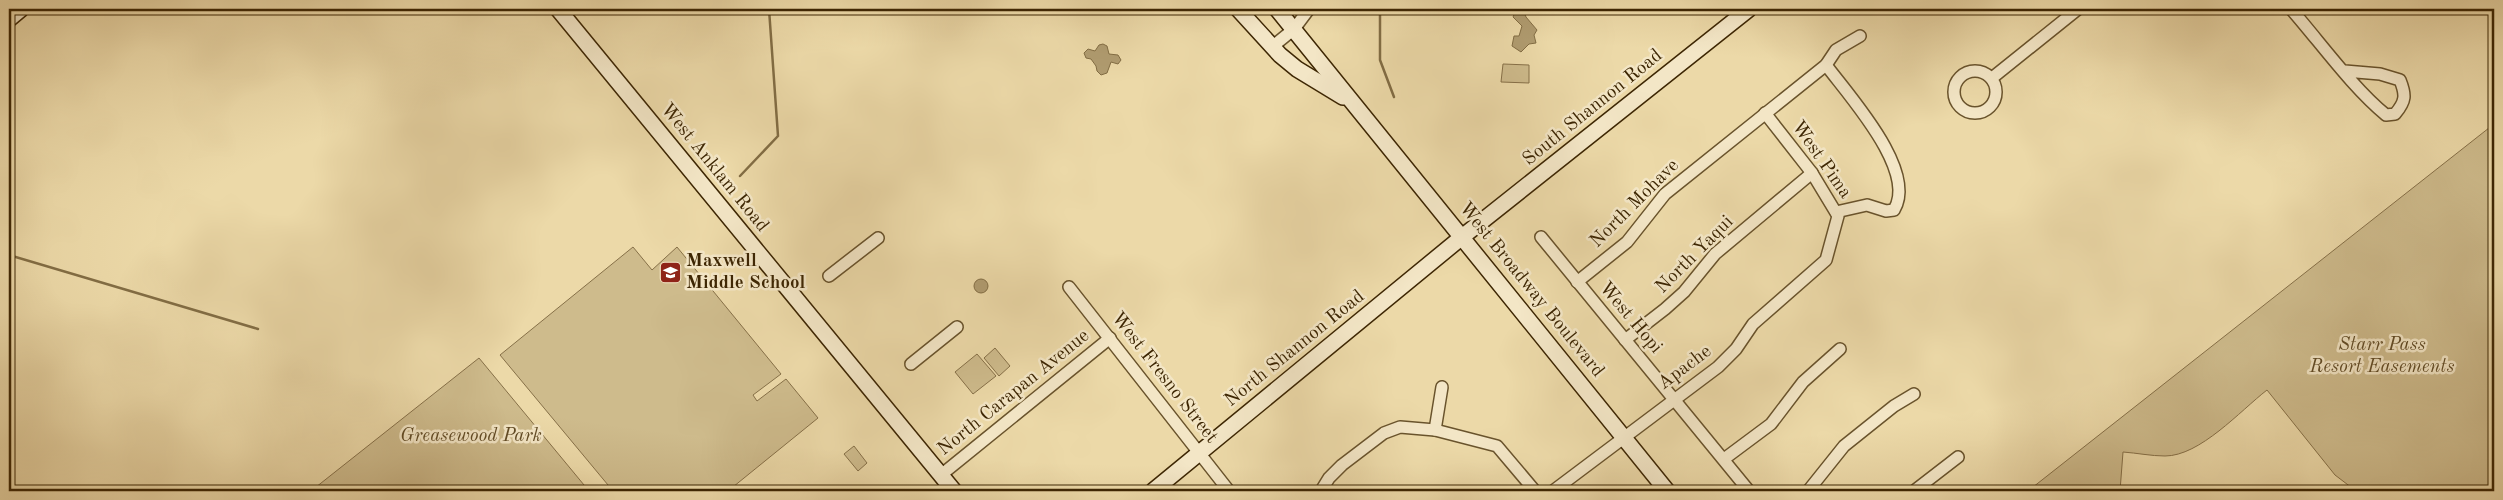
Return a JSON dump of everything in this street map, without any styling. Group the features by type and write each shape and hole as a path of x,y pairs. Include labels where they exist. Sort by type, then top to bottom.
{"street":[{"path":"9,19 21,9"},
{"name":"West Anklam Road","path":"558,9 954,491"},
{"name":"West Broadway Boulevard","path":"1238,9 1272,47 1297,69 1329,87 1363,114"},
{"name":"West Broadway Boulevard","path":"1277,9 1667,491"},
{"path":"1272,47 1294,29 1309,9"},
{"name":"South Shannon Road","path":"1462,237 1749,9"},
{"path":"1992,78 2078,9"},
{"path":"2292,9 2345,71 2386,115 2396,114 2404,104 2406,93 2400,80 2380,74 2345,71"},
{"name":"North Mohave","path":"1577,282 1627,242 1664,194 1826,65 1836,50 1860,36"},
{"path":"1826,65 1877,134 1892,162 1900,191 1894,210 1886,211 1867,205 1836,212"},
{"name":"West Pima","path":"1765,113 1812,173 1838,216 1826,260"},
{"name":"North Yaqui","path":"1625,340 1677,298 1715,254 1812,173"},
{"name":"North Shannon Road","path":"1152,491 1462,237"},
{"name":"West Hopi","path":"1541,237 1749,491"},
{"path":"829,276 878,238"},
{"name":"Apache","path":"1554,491 1674,398 1718,367 1736,349 1753,324 1826,260"},
{"name":"West Fresno Street","path":"1069,288 1201,452 1229,491"},
{"path":"911,364 957,327"},
{"name":"North Carapan Avenue","path":"941,475 1110,338"},
{"path":"1724,459 1771,424 1803,382 1840,349"},
{"path":"1435,430 1442,387"},
{"path":"1808,491 1844,446 1894,406 1914,394"},
{"path":"1321,491 1328,478 1342,466 1384,433 1400,427 1435,430 1497,446 1535,491"},
{"path":"1914,491 1958,457"}],"green space":[{"path":"1503,64 1529,65 1529,83 1501,82"},
{"name":"Starr Pass Resort Easements","path":"2494,124 2494,491 2356,491 2335,475 2267,390 2219,431 2192,449 2165,456 2123,452 2120,491 2028,491"},
{"name":"Maxwell Middle School","path":"633,247 652,270 677,247 781,374 753,395 757,401 786,379 818,418 728,491 613,491 500,355"},
{"path":"995,348 1010,366 999,376 984,358"},
{"path":"977,354 996,376 973,394 955,372"},
{"name":"Greasewood Park","path":"479,358 589,491 311,491"},
{"path":"854,446 867,463 858,471 844,454"}],"shaded area":[{"path":"1516,10 1523,10 1526,17 1537,30 1534,35 1536,43 1529,44 1521,52 1512,46 1514,36 1519,36 1522,26 1513,17"},
{"path":"1099,45 1107,46 1109,54 1118,55 1121,60 1118,64 1111,62 1107,73 1101,75 1091,59 1086,58 1084,53 1088,49 1095,51"},
{"path":"978,279 984,279 988,286 984,293 978,293 974,289 974,283"}],"waterway":[{"path":"740,176 778,136 769,9"},
{"path":"1380,9 1380,60 1394,97"},
{"path":"9,255 258,329"}],"place":[{"name":"Maxwell Middle School","path":"670,272"}]}
